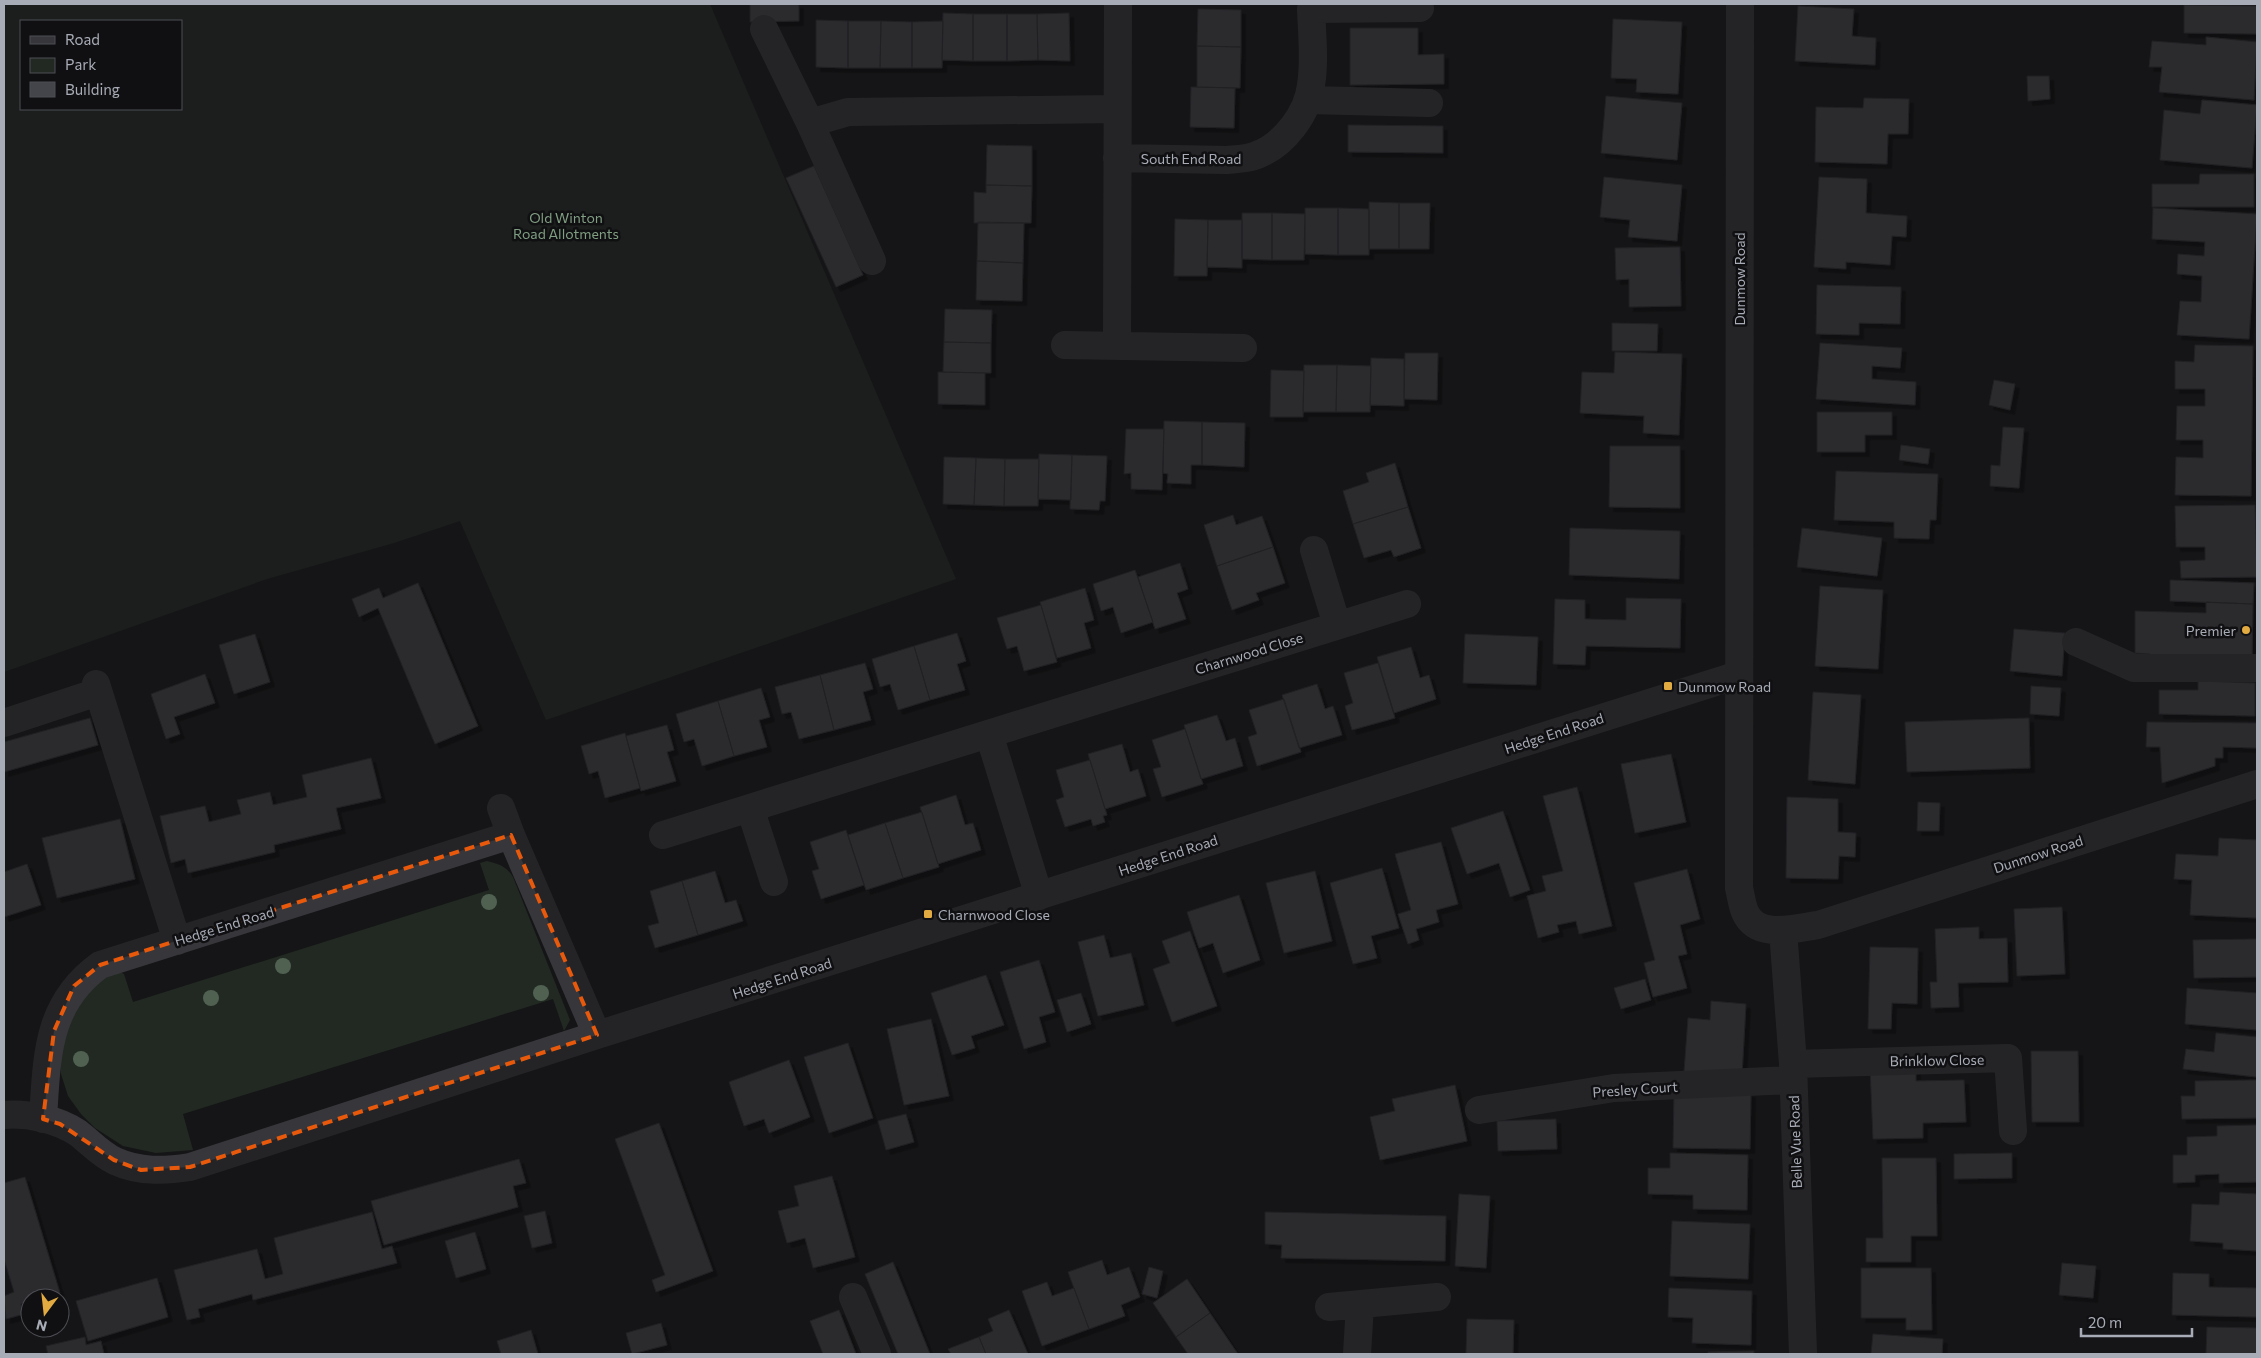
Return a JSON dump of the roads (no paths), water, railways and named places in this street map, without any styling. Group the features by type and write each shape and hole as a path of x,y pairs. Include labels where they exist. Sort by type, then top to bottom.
{"street":[{"path":"1117,346 1118,4"},
{"name":"Dunmow Road","path":"1740,4 1739,888 1745,913 1754,922 1768,930 1818,925 2257,784"},
{"name":"South End Road","path":"1117,158 1227,160 1245,159 1259,154 1284,137 1309,100 1312,84 1312,9 1420,8"},
{"path":"764,29 826,157 872,261"},
{"path":"1309,100 1429,103"},
{"path":"810,123 848,112 1117,109"},
{"path":"1065,345 1243,348"},
{"path":"1314,550 1337,626"},
{"name":"Charnwood Close","path":"663,835 1406,604"},
{"path":"2076,642 2134,668 2257,668"},
{"name":"Hedge End Road","path":"4,1115 24,1115 43,1118 60,1124 77,1133 114,1160 142,1170 167,1171 190,1168 598,1035 1738,675"},
{"path":"4,723 97,688 177,941"},
{"path":"989,734 1038,896"},
{"path":"501,808 511,836 598,1035"},
{"path":"750,808 774,882"},
{"name":"Hedge End Road","path":"43,1118 48,1065 58,1015 74,986 100,965 511,836"},
{"name":"Belle Vue Road","path":"1783,930 1793,1072 1803,1354"},
{"name":"Brinklow Close","path":"1793,1072 2008,1058 2013,1131"},
{"name":"Presley Court","path":"1479,1110 1614,1088 1793,1072"},
{"path":"853,1297 877,1354"},
{"path":"1329,1307 1360,1306 1437,1297"},
{"path":"1356,1354 1360,1306"}],"place":[{"name":"Premier","path":"2246,630"},
{"name":"Dunmow Road","path":"1668,686"},
{"name":"Charnwood Close","path":"928,914"}],"park label":[{"name":"Old Winton Road Allotments","path":"566,226"}]}
